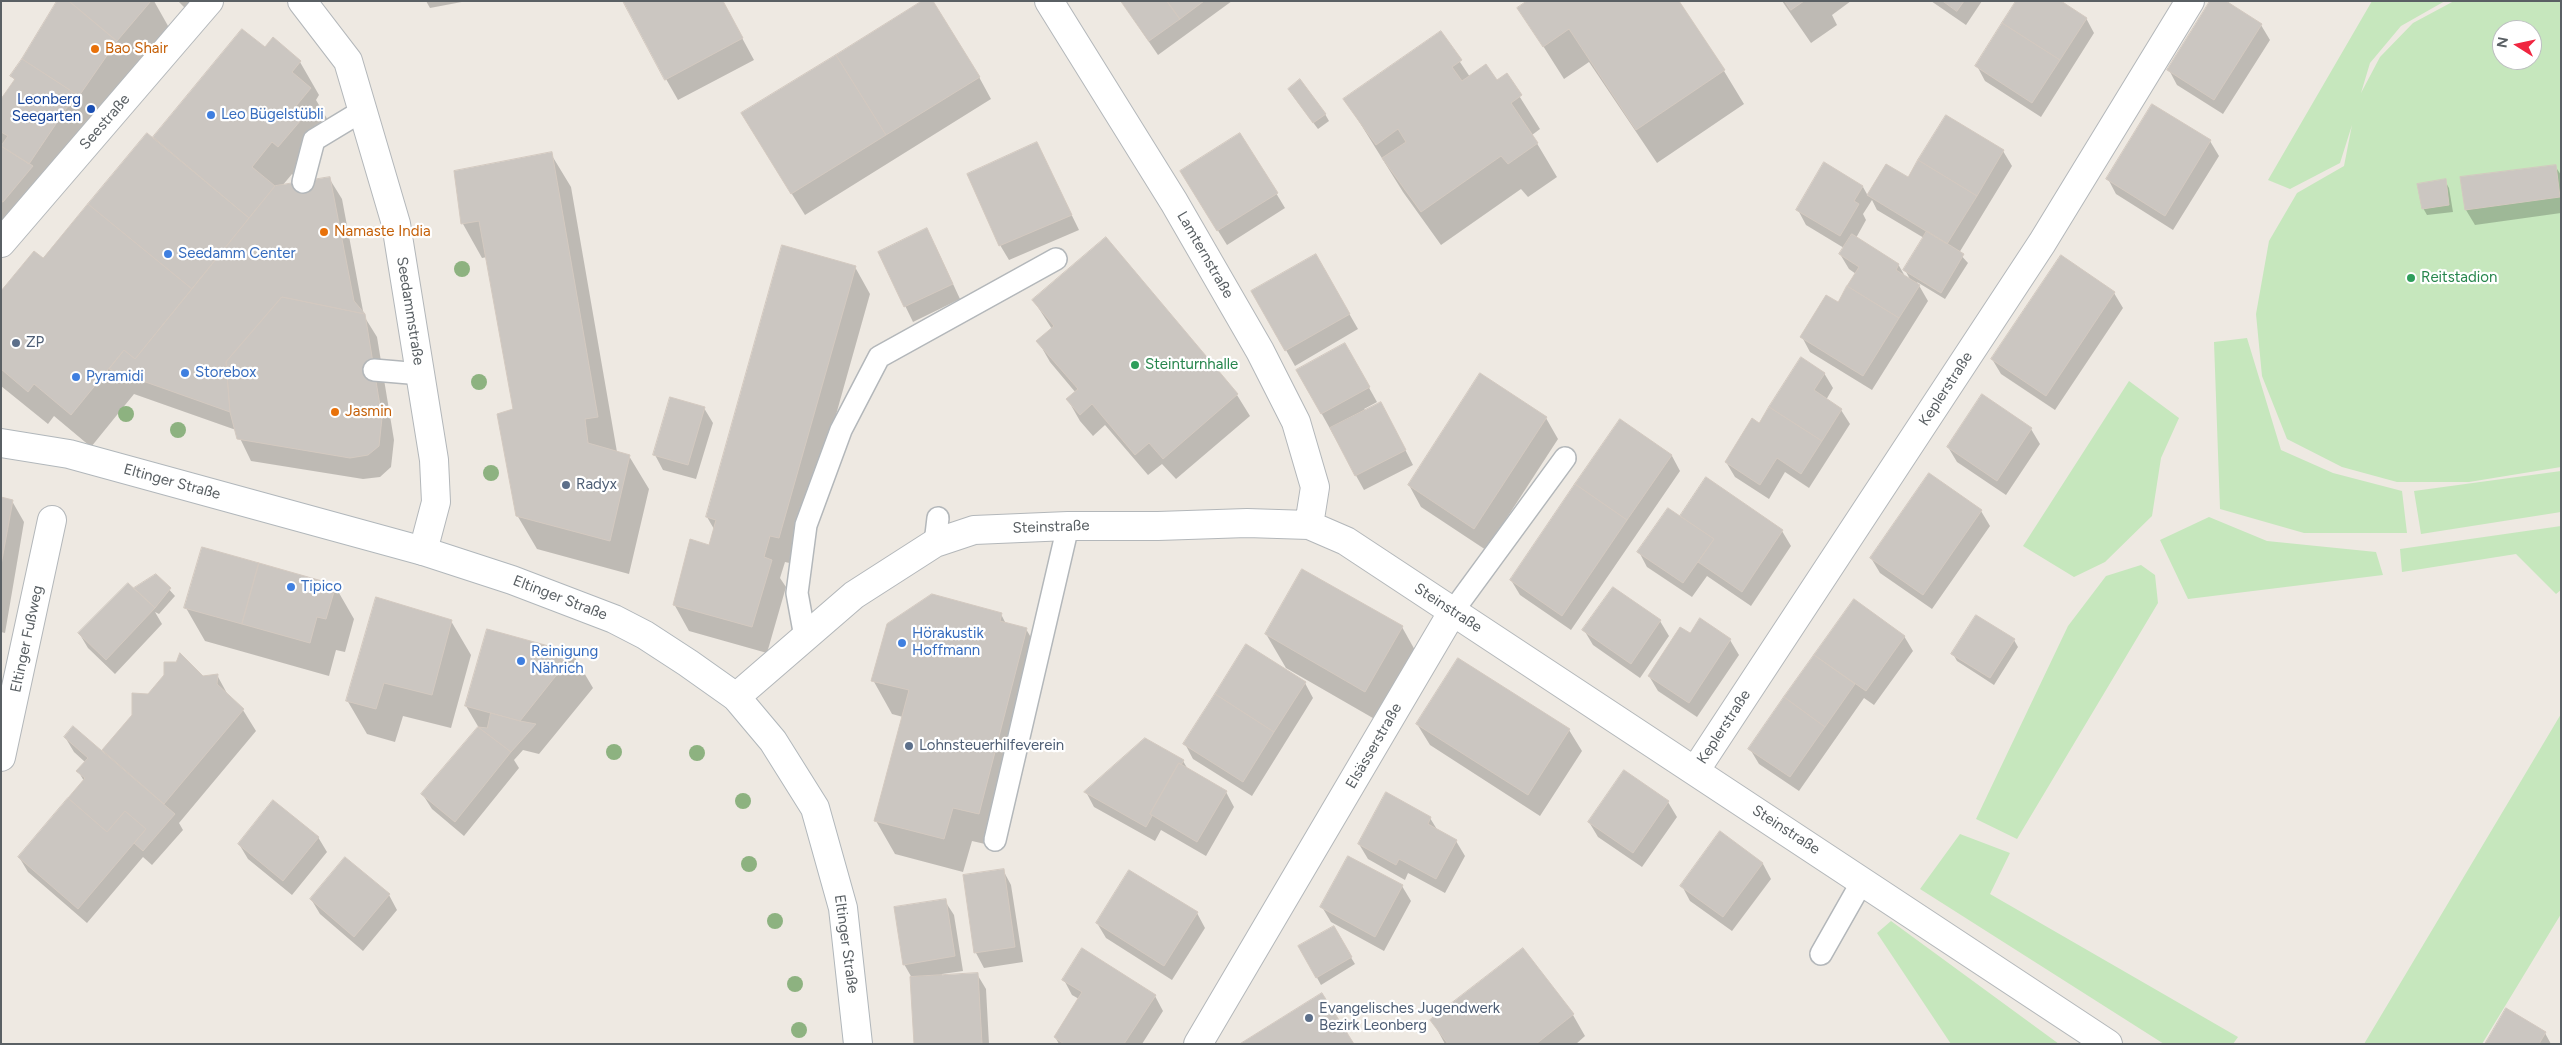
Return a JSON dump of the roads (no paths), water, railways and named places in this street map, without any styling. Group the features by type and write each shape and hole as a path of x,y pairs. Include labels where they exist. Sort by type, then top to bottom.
{"street":[{"name":"Seestraße","path":"1,243 209,1"},
{"name":"Seedammstraße","path":"302,1 348,61 396,224 434,460 436,502 423,551"},
{"name":"Lamternstraße","path":"1049,1 1174,202 1260,352 1296,422 1315,487 1309,526"},
{"name":"Keplerstraße","path":"1695,771 2042,243 2190,1"},
{"name":"Eltinger Straße","path":"1,443 69,454 423,551 512,580 614,619 653,640 736,697 773,741 815,808 843,908 858,1044"},
{"name":"Eltinger Fußweg","path":"1,757 52,520"},
{"name":"Steinstraße","path":"736,697 854,595 937,531 1247,522 1309,526 1346,540 1863,880 2108,1044"},
{"name":"Elsässerstraße","path":"1198,1044 1453,611"}],"lane":[{"path":"303,182 314,140 362,111"},
{"path":"805,637 797,593 806,525 841,430 879,357 1056,259"},
{"path":"374,370 421,374"},
{"name":"Elsässerstraße","path":"1453,611 1565,458"},
{"path":"995,840 1068,526"},
{"path":"1821,954 1863,880"}],"place":[{"name":"Bao Shair","path":"95,49"},
{"name":"Leonberg Seegarten","path":"91,109"},
{"name":"Leo Bügelstübli","path":"211,115"},
{"name":"Namaste India","path":"324,232"},
{"name":"Seedamm Center","path":"168,254"},
{"name":"Reitstadion","path":"2411,278"},
{"name":"ZP","path":"16,343"},
{"name":"Steinturnhalle","path":"1135,365"},
{"name":"Storebox","path":"185,373"},
{"name":"Pyramidi","path":"76,377"},
{"name":"Jasmin","path":"335,412"},
{"name":"Radyx","path":"566,485"},
{"name":"Tipico","path":"291,587"},
{"name":"Hörakustik Hoffmann","path":"902,643"},
{"name":"Reinigung Nährich","path":"521,661"},
{"name":"Lohnsteuerhilfeverein","path":"909,746"},
{"name":"Evangelisches Jugendwerk Bezirk Leonberg","path":"1309,1018"}]}
